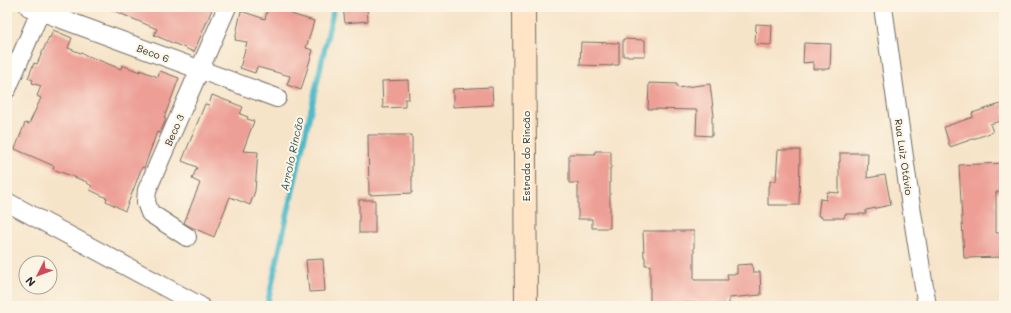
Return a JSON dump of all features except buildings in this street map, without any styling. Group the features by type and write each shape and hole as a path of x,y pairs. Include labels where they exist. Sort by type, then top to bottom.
{"street":[{"name":"Beco 3","path":"187,237 150,213 146,202 147,190 227,7"},
{"name":"Estrada do Rincão","path":"524,7 526,306"},
{"name":"Rua Luiz Otávio","path":"883,7 910,200 927,306"},
{"name":"Beco 6","path":"37,8 277,98"},
{"path":"7,89 37,8"},
{"path":"7,202 200,306"}],"waterway":[{"name":"Arroio Rincão","path":"269,306 268,301 334,7"}]}
